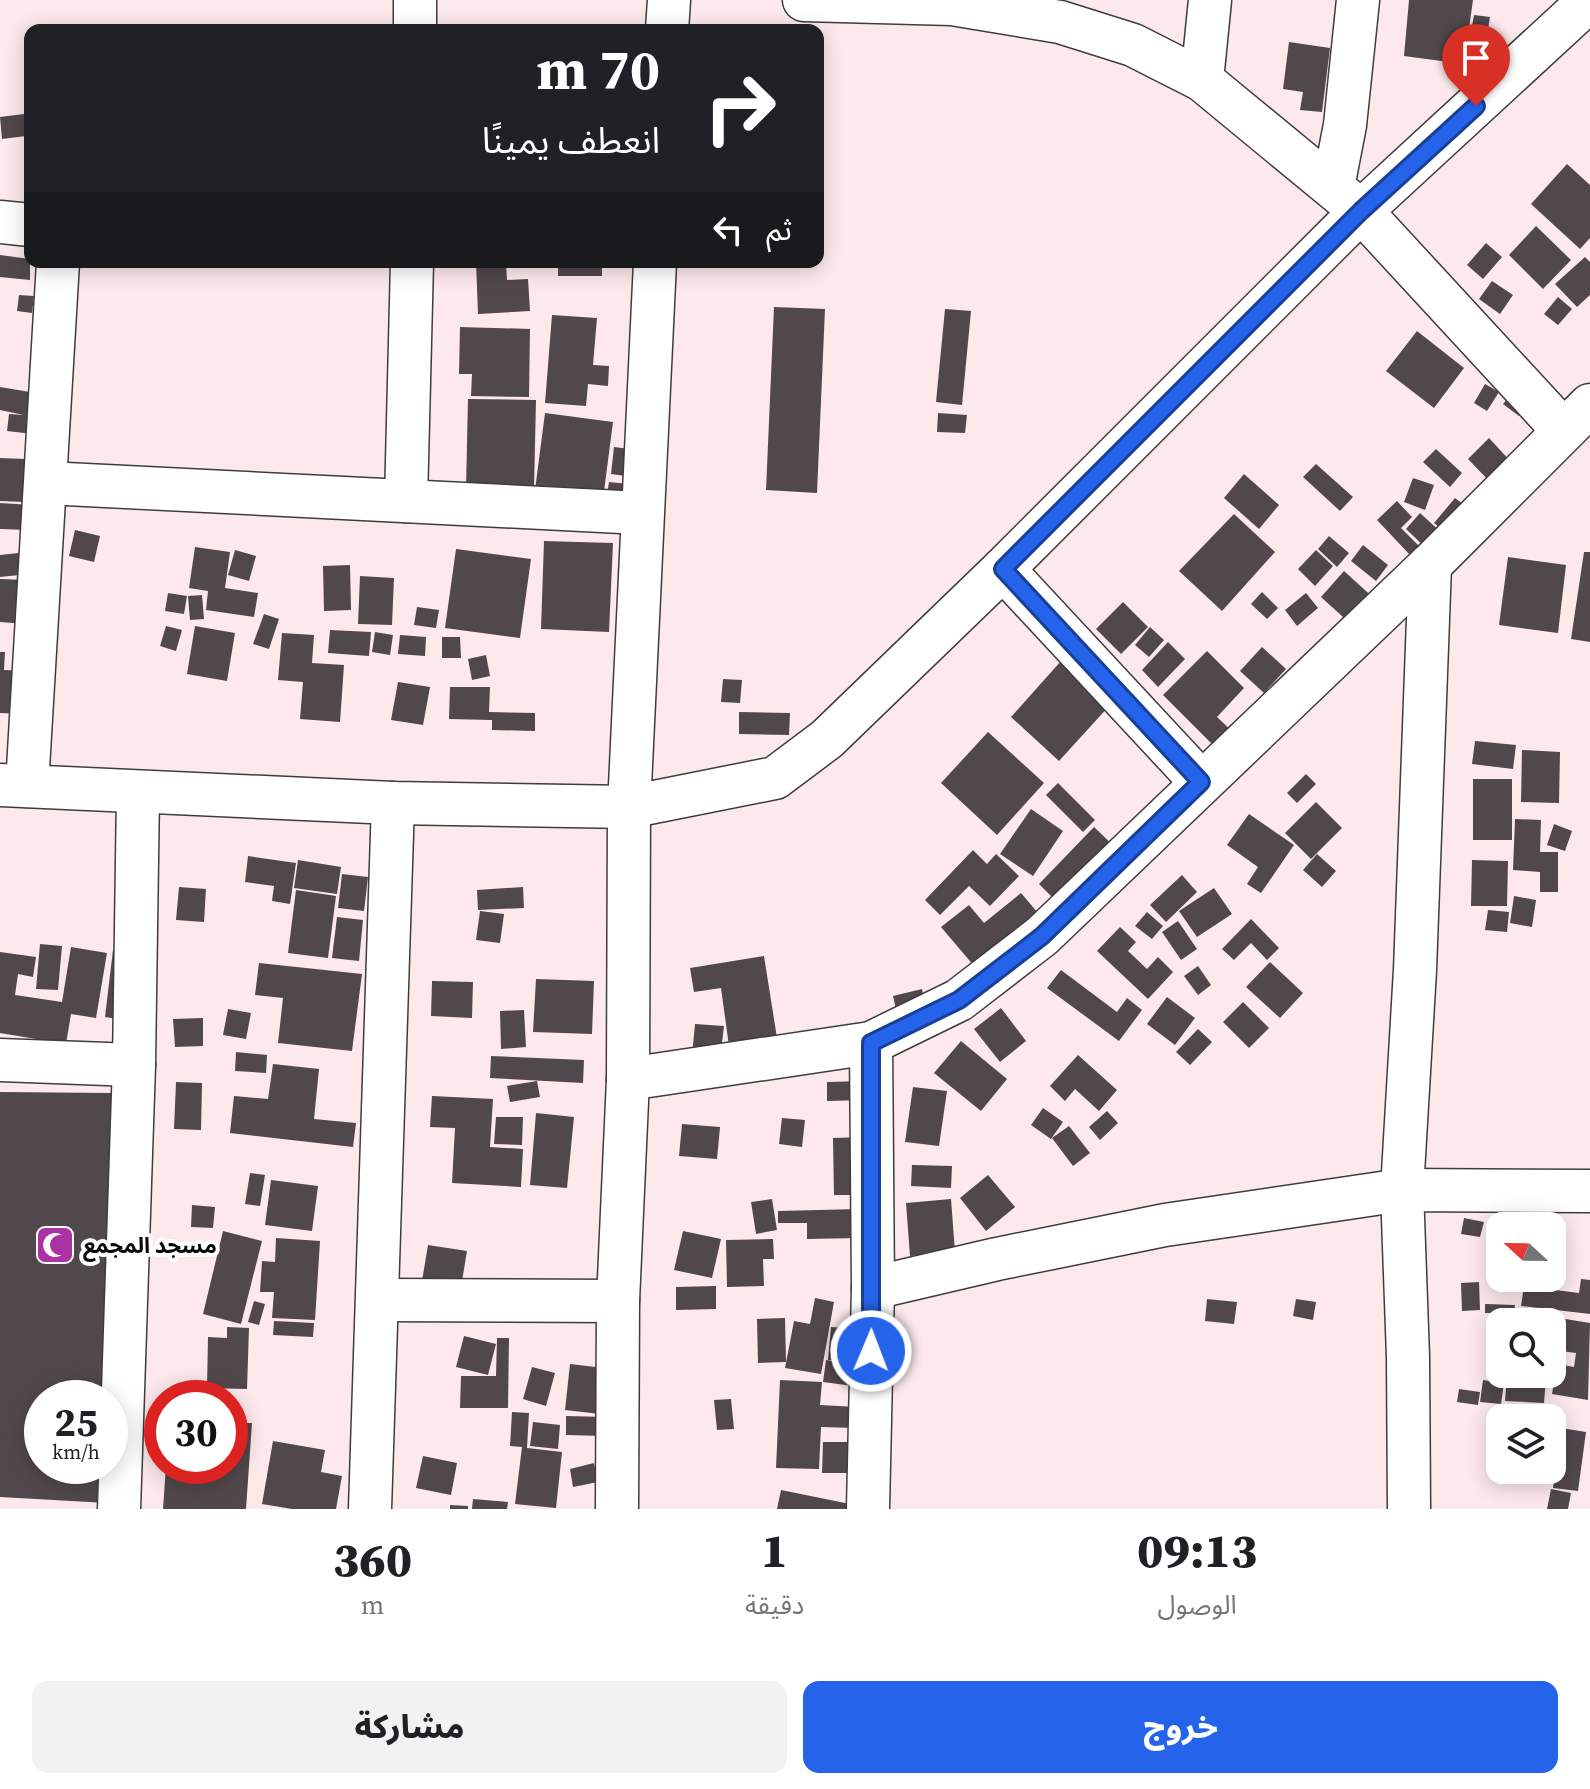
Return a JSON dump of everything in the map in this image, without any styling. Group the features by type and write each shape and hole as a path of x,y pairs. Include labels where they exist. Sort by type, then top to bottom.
{"street":[{"path":"415,0 415,24"},
{"path":"667,24 669,0"},
{"path":"628,1079 871,1043 959,1000 1042,936 1430,565 1576,418 1347,199 1202,80 1133,45 1060,22 952,2 804,0"},
{"path":"1202,80 1210,0"},
{"path":"1347,199 1345,125 1358,0"},
{"path":"58,268 46,483 14,785 393,803 629,807 775,778 827,739 1003,569 1347,199 1590,0"},
{"path":"0,222 24,224"},
{"path":"406,501 412,268"},
{"path":"617,1509 618,1301 628,1079 629,807 655,268"},
{"path":"46,483 641,513"},
{"path":"1409,1509 1402,1190 1415,970 1430,565"},
{"path":"1003,569 1201,782"},
{"path":"119,1509 134,1065 138,792"},
{"path":"370,1509 393,803"},
{"path":"868,1509 873,1288 871,1043"},
{"path":"0,1060 134,1065"},
{"path":"873,1288 1165,1225 1402,1190 1590,1191"},
{"path":"378,1300 618,1301"}],"building":[{"path":"1409,0 1473,0 1464,64 1404,56"},
{"path":"1474,15 1490,17 1485,47 1469,44"},
{"path":"1289,42 1330,48 1322,112 1300,110 1303,92 1283,89"},
{"path":"24,114 24,136 2,139 0,117"},
{"path":"1567,164 1590,185 1590,238 1580,249 1531,204"},
{"path":"1536,226 1571,260 1543,289 1509,255"},
{"path":"1486,243 1502,257 1483,279 1467,265"},
{"path":"0,255 24,258 24,268 30,268 30,280 0,277"},
{"path":"1585,257 1590,262 1590,295 1577,307 1555,284"},
{"path":"476,268 506,268 507,280 528,279 530,311 478,314"},
{"path":"558,268 602,268 602,276 558,276"},
{"path":"1492,281 1513,295 1500,314 1479,299"},
{"path":"19,295 34,296 32,313 17,311"},
{"path":"1558,297 1572,309 1558,325 1544,314"},
{"path":"774,307 825,309 817,493 766,490"},
{"path":"945,309 971,311 962,405 936,402"},
{"path":"552,315 597,318 593,365 609,366 608,386 588,384 586,406 545,403"},
{"path":"460,327 530,329 529,397 471,396 472,374 459,374"},
{"path":"1417,331 1464,368 1434,408 1386,371"},
{"path":"1485,384 1499,392 1487,411 1474,403"},
{"path":"0,387 36,393 33,434 7,431 9,414 24,415 0,410"},
{"path":"1516,388 1532,400 1519,416 1503,404"},
{"path":"468,399 536,400 534,489 466,488"},
{"path":"545,413 613,422 603,499 535,490"},
{"path":"938,413 967,415 965,433 937,432"},
{"path":"1489,438 1513,464 1492,484 1468,459"},
{"path":"614,447 630,449 626,476 611,474"},
{"path":"1436,449 1462,473 1450,487 1423,462"},
{"path":"0,458 26,459 25,502 0,501"},
{"path":"1316,464 1353,497 1340,511 1303,477"},
{"path":"1244,474 1279,505 1259,529 1224,498"},
{"path":"1413,478 1434,485 1425,510 1404,502"},
{"path":"609,482 629,484 626,505 606,502"},
{"path":"1455,498 1472,511 1451,537 1434,523"},
{"path":"1397,501 1412,517 1401,528 1419,546 1410,555 1377,520"},
{"path":"0,503 31,505 29,530 0,529"},
{"path":"1420,513 1444,535 1429,551 1406,529"},
{"path":"1234,514 1275,552 1222,611 1179,571"},
{"path":"75,530 100,536 94,562 69,556"},
{"path":"1329,536 1349,553 1337,567 1318,549"},
{"path":"544,541 613,543 609,632 541,629"},
{"path":"1363,545 1388,565 1376,581 1351,561"},
{"path":"195,547 230,552 225,588 258,593 254,617 206,610 208,591 189,588"},
{"path":"456,549 531,559 520,638 445,628"},
{"path":"235,550 256,556 249,581 228,575"},
{"path":"1316,550 1333,566 1315,586 1298,569"},
{"path":"27,552 29,574 0,577 0,555"},
{"path":"1584,552 1590,552 1590,642 1571,639"},
{"path":"1508,557 1566,565 1558,633 1499,625"},
{"path":"350,565 351,610 324,611 323,566"},
{"path":"1344,571 1377,601 1354,627 1321,597"},
{"path":"360,576 394,578 392,625 358,624"},
{"path":"0,579 28,580 26,624 0,622"},
{"path":"1262,592 1278,608 1267,619 1251,604"},
{"path":"168,593 187,596 184,614 165,611"},
{"path":"1306,593 1318,608 1297,626 1285,610"},
{"path":"202,595 204,619 190,620 188,596"},
{"path":"1123,602 1148,627 1121,654 1096,629"},
{"path":"417,607 439,610 436,628 414,625"},
{"path":"264,614 279,619 269,649 253,644"},
{"path":"166,626 182,630 176,651 160,646"},
{"path":"195,626 235,633 227,681 187,674"},
{"path":"1150,627 1164,640 1149,657 1135,645"},
{"path":"330,630 371,632 369,656 328,653"},
{"path":"375,632 393,635 390,655 372,652"},
{"path":"282,633 314,635 312,663 344,665 340,722 300,719 303,682 278,680"},
{"path":"400,635 426,637 425,656 398,654"},
{"path":"442,637 460,637 461,658 442,658"},
{"path":"1168,642 1185,659 1158,687 1142,670"},
{"path":"1262,647 1286,669 1264,693 1240,671"},
{"path":"1207,651 1244,688 1217,717 1237,736 1221,753 1163,695"},
{"path":"0,652 5,652 4,670 28,671 25,714 0,713"},
{"path":"486,655 490,676 472,680 468,659"},
{"path":"1061,661 1110,705 1059,761 1011,717"},
{"path":"723,679 742,680 740,703 721,702"},
{"path":"398,682 430,687 423,725 391,720"},
{"path":"450,687 490,687 489,712 535,713 535,731 492,730 492,720 449,719"},
{"path":"739,712 790,713 789,735 739,734"},
{"path":"988,732 1044,783 997,835 941,783"},
{"path":"1475,741 1516,745 1513,769 1472,764"},
{"path":"1522,750 1560,752 1559,803 1521,802"},
{"path":"1306,774 1316,784 1297,803 1287,793"},
{"path":"1473,779 1512,779 1512,840 1473,840"},
{"path":"1058,783 1095,820 1083,832 1046,795"},
{"path":"1316,802 1342,828 1311,859 1285,833"},
{"path":"1031,809 1063,831 1033,876 1000,854"},
{"path":"1249,814 1294,845 1261,893 1247,884 1258,867 1227,845"},
{"path":"1515,819 1541,820 1540,852 1558,852 1558,892 1540,892 1540,872 1513,870"},
{"path":"1554,824 1572,831 1565,851 1547,845"},
{"path":"1094,827 1118,850 1062,907 1039,884"},
{"path":"973,850 987,864 996,854 1019,876 990,906 969,886 940,915 925,900"},
{"path":"1317,854 1336,871 1322,887 1303,870"},
{"path":"248,856 296,863 290,904 272,901 274,886 245,882"},
{"path":"298,860 341,867 337,894 294,888"},
{"path":"1472,860 1508,861 1507,906 1471,906"},
{"path":"342,874 368,877 364,911 338,908"},
{"path":"1182,875 1197,892 1166,922 1150,905"},
{"path":"179,887 206,889 204,922 176,920"},
{"path":"523,887 524,908 478,910 477,890"},
{"path":"1214,888 1232,914 1197,937 1179,911"},
{"path":"296,890 336,896 328,958 288,953"},
{"path":"1021,893 1044,920 980,973 941,927 969,905 984,923"},
{"path":"1514,896 1536,900 1532,927 1510,923"},
{"path":"1488,910 1509,912 1507,932 1485,930"},
{"path":"480,911 504,914 500,943 476,940"},
{"path":"1147,912 1163,926 1152,939 1135,926"},
{"path":"337,917 363,920 359,961 332,958"},
{"path":"1251,919 1279,948 1267,960 1251,943 1234,960 1222,949"},
{"path":"1178,921 1197,949 1181,960 1162,932"},
{"path":"1120,927 1136,942 1128,951 1147,969 1158,957 1173,972 1148,999 1097,951"},
{"path":"40,944 62,946 58,990 36,989"},
{"path":"71,947 107,953 96,1018 71,1014 66,1044 0,1033 0,952 36,957 33,977 18,974 15,995 62,1002"},
{"path":"113,950 138,953 129,1021 105,1017"},
{"path":"764,956 777,1038 729,1046 721,988 694,992 690,968"},
{"path":"1270,962 1303,993 1280,1018 1246,987"},
{"path":"259,963 362,974 352,1051 278,1043 283,998 255,995"},
{"path":"1198,966 1211,985 1198,995 1184,976"},
{"path":"1061,970 1117,1012 1127,998 1142,1010 1119,1041 1047,988"},
{"path":"536,979 594,981 592,1034 533,1032"},
{"path":"432,981 473,982 472,1018 431,1016"},
{"path":"922,989 926,1012 898,1018 893,996"},
{"path":"1167,997 1195,1018 1175,1045 1147,1024"},
{"path":"1243,1002 1269,1028 1249,1048 1223,1022"},
{"path":"1001,1008 1026,1041 1000,1062 974,1029"},
{"path":"228,1009 251,1013 246,1039 223,1035"},
{"path":"524,1010 526,1047 501,1049 500,1011"},
{"path":"203,1018 203,1046 175,1047 173,1019"},
{"path":"695,1024 724,1026 720,1059 692,1056"},
{"path":"1198,1029 1212,1042 1190,1065 1176,1052"},
{"path":"961,1041 1007,1079 981,1111 934,1073"},
{"path":"236,1052 267,1055 266,1073 235,1071"},
{"path":"1078,1055 1117,1090 1099,1111 1075,1089 1065,1101 1050,1086"},
{"path":"491,1056 584,1060 583,1083 490,1078"},
{"path":"273,1064 319,1069 314,1119 356,1123 353,1147 230,1133 234,1096 268,1099"},
{"path":"537,1081 540,1097 510,1102 507,1086"},
{"path":"866,1081 867,1100 827,1101 827,1082"},
{"path":"176,1082 202,1083 201,1130 174,1129"},
{"path":"913,1087 947,1091 939,1146 905,1142"},
{"name":"مسجد المجمع","path":"0,1092 111,1093 108,1380 24,1380 24,1484 107,1484 107,1503 0,1497"},
{"path":"432,1096 493,1099 490,1147 523,1149 521,1187 452,1183 455,1128 430,1127"},
{"path":"1043,1108 1063,1122 1051,1139 1031,1125"},
{"path":"1107,1111 1118,1123 1100,1140 1089,1127"},
{"path":"536,1113 574,1117 567,1188 530,1185"},
{"path":"496,1117 523,1117 522,1145 494,1144"},
{"path":"782,1118 805,1120 802,1147 779,1144"},
{"path":"682,1124 720,1127 717,1159 679,1156"},
{"path":"1069,1126 1090,1153 1073,1166 1052,1138"},
{"path":"865,1137 866,1195 834,1195 833,1138"},
{"path":"912,1165 952,1166 951,1188 911,1186"},
{"path":"250,1173 265,1175 260,1206 245,1204"},
{"path":"988,1175 1015,1207 986,1231 960,1198"},
{"path":"271,1180 318,1186 312,1231 265,1225"},
{"path":"772,1199 777,1230 756,1234 751,1202"},
{"path":"951,1199 955,1252 910,1256 906,1203"},
{"path":"192,1205 215,1207 213,1228 191,1227"},
{"path":"859,1209 859,1238 807,1239 807,1223 778,1223 778,1211"},
{"path":"1464,1218 1484,1222 1480,1237 1461,1234"},
{"path":"223,1231 262,1241 241,1324 203,1314"},
{"path":"683,1231 721,1239 712,1278 674,1270"},
{"path":"276,1238 320,1241 315,1320 272,1318 274,1292 260,1292 262,1261 275,1262"},
{"path":"773,1239 774,1259 763,1259 764,1286 727,1287 726,1240"},
{"path":"428,1245 467,1251 460,1293 421,1287"},
{"path":"1581,1279 1590,1280 1590,1314 1566,1311 1566,1308 1521,1306 1523,1292 1579,1293"},
{"path":"1479,1282 1480,1310 1462,1311 1461,1283"},
{"path":"716,1286 716,1309 676,1310 676,1287"},
{"path":"815,1298 834,1302 821,1374 785,1368 794,1321 810,1324"},
{"path":"1207,1299 1237,1302 1234,1324 1205,1321"},
{"path":"1296,1299 1316,1302 1313,1320 1293,1316"},
{"path":"254,1301 265,1304 259,1325 248,1322"},
{"path":"1485,1304 1515,1305 1515,1308 1486,1308 1485,1313"},
{"path":"785,1318 786,1362 758,1363 757,1319"},
{"path":"1566,1319 1590,1323 1588,1400 1552,1394 1553,1388 1566,1388 1566,1366 1574,1367 1576,1353 1566,1352"},
{"path":"274,1321 314,1323 313,1337 273,1335"},
{"path":"227,1327 249,1328 247,1380 207,1380 208,1337 227,1338"},
{"path":"831,1327 847,1328 845,1360 828,1360"},
{"path":"464,1336 496,1344 488,1375 456,1367"},
{"path":"497,1338 509,1338 508,1408 460,1408 461,1376 496,1376"},
{"path":"826,1360 864,1365 861,1387 823,1382"},
{"path":"570,1364 604,1368 600,1414 565,1410"},
{"path":"532,1367 555,1373 546,1406 523,1399"},
{"path":"780,1380 822,1382 820,1405 857,1407 856,1428 821,1427 819,1469 776,1468"},
{"path":"1483,1380 1486,1380 1486,1388 1503,1388 1501,1404 1480,1402"},
{"path":"1506,1388 1545,1388 1544,1403 1505,1401"},
{"path":"1459,1389 1480,1392 1478,1405 1457,1402"},
{"path":"731,1399 734,1429 717,1430 714,1400"},
{"path":"512,1412 529,1413 527,1448 562,1452 556,1508 515,1504 522,1447 510,1446"},
{"path":"566,1416 606,1417 605,1436 566,1435"},
{"path":"533,1422 560,1425 558,1449 530,1446"},
{"path":"248,1423 252,1423 248,1480"},
{"path":"1566,1429 1586,1432 1578,1491 1553,1488 1554,1484 1566,1484"},
{"path":"273,1441 325,1450 321,1472 342,1476 336,1509 292,1509 262,1504"},
{"path":"823,1442 853,1442 853,1473 822,1473"},
{"path":"423,1456 457,1463 451,1495 416,1488"},
{"path":"594,1463 598,1482 573,1487 570,1469"},
{"path":"165,1484 248,1484 246,1509 163,1509"},
{"path":"1551,1489 1571,1493 1568,1509 1547,1509"},
{"path":"781,1490 855,1505 854,1509 777,1509"},
{"path":"473,1499 508,1502 507,1509 472,1509"},
{"path":"450,1505 468,1506 468,1509 450,1509"}],"place":[{"name":"مسجد المجمع","path":"55,1245"}],"route":[{"path":"871,1351 871,1043 959,1000 1042,936 1201,782 1003,569 1361,211 1476,106"}]}
